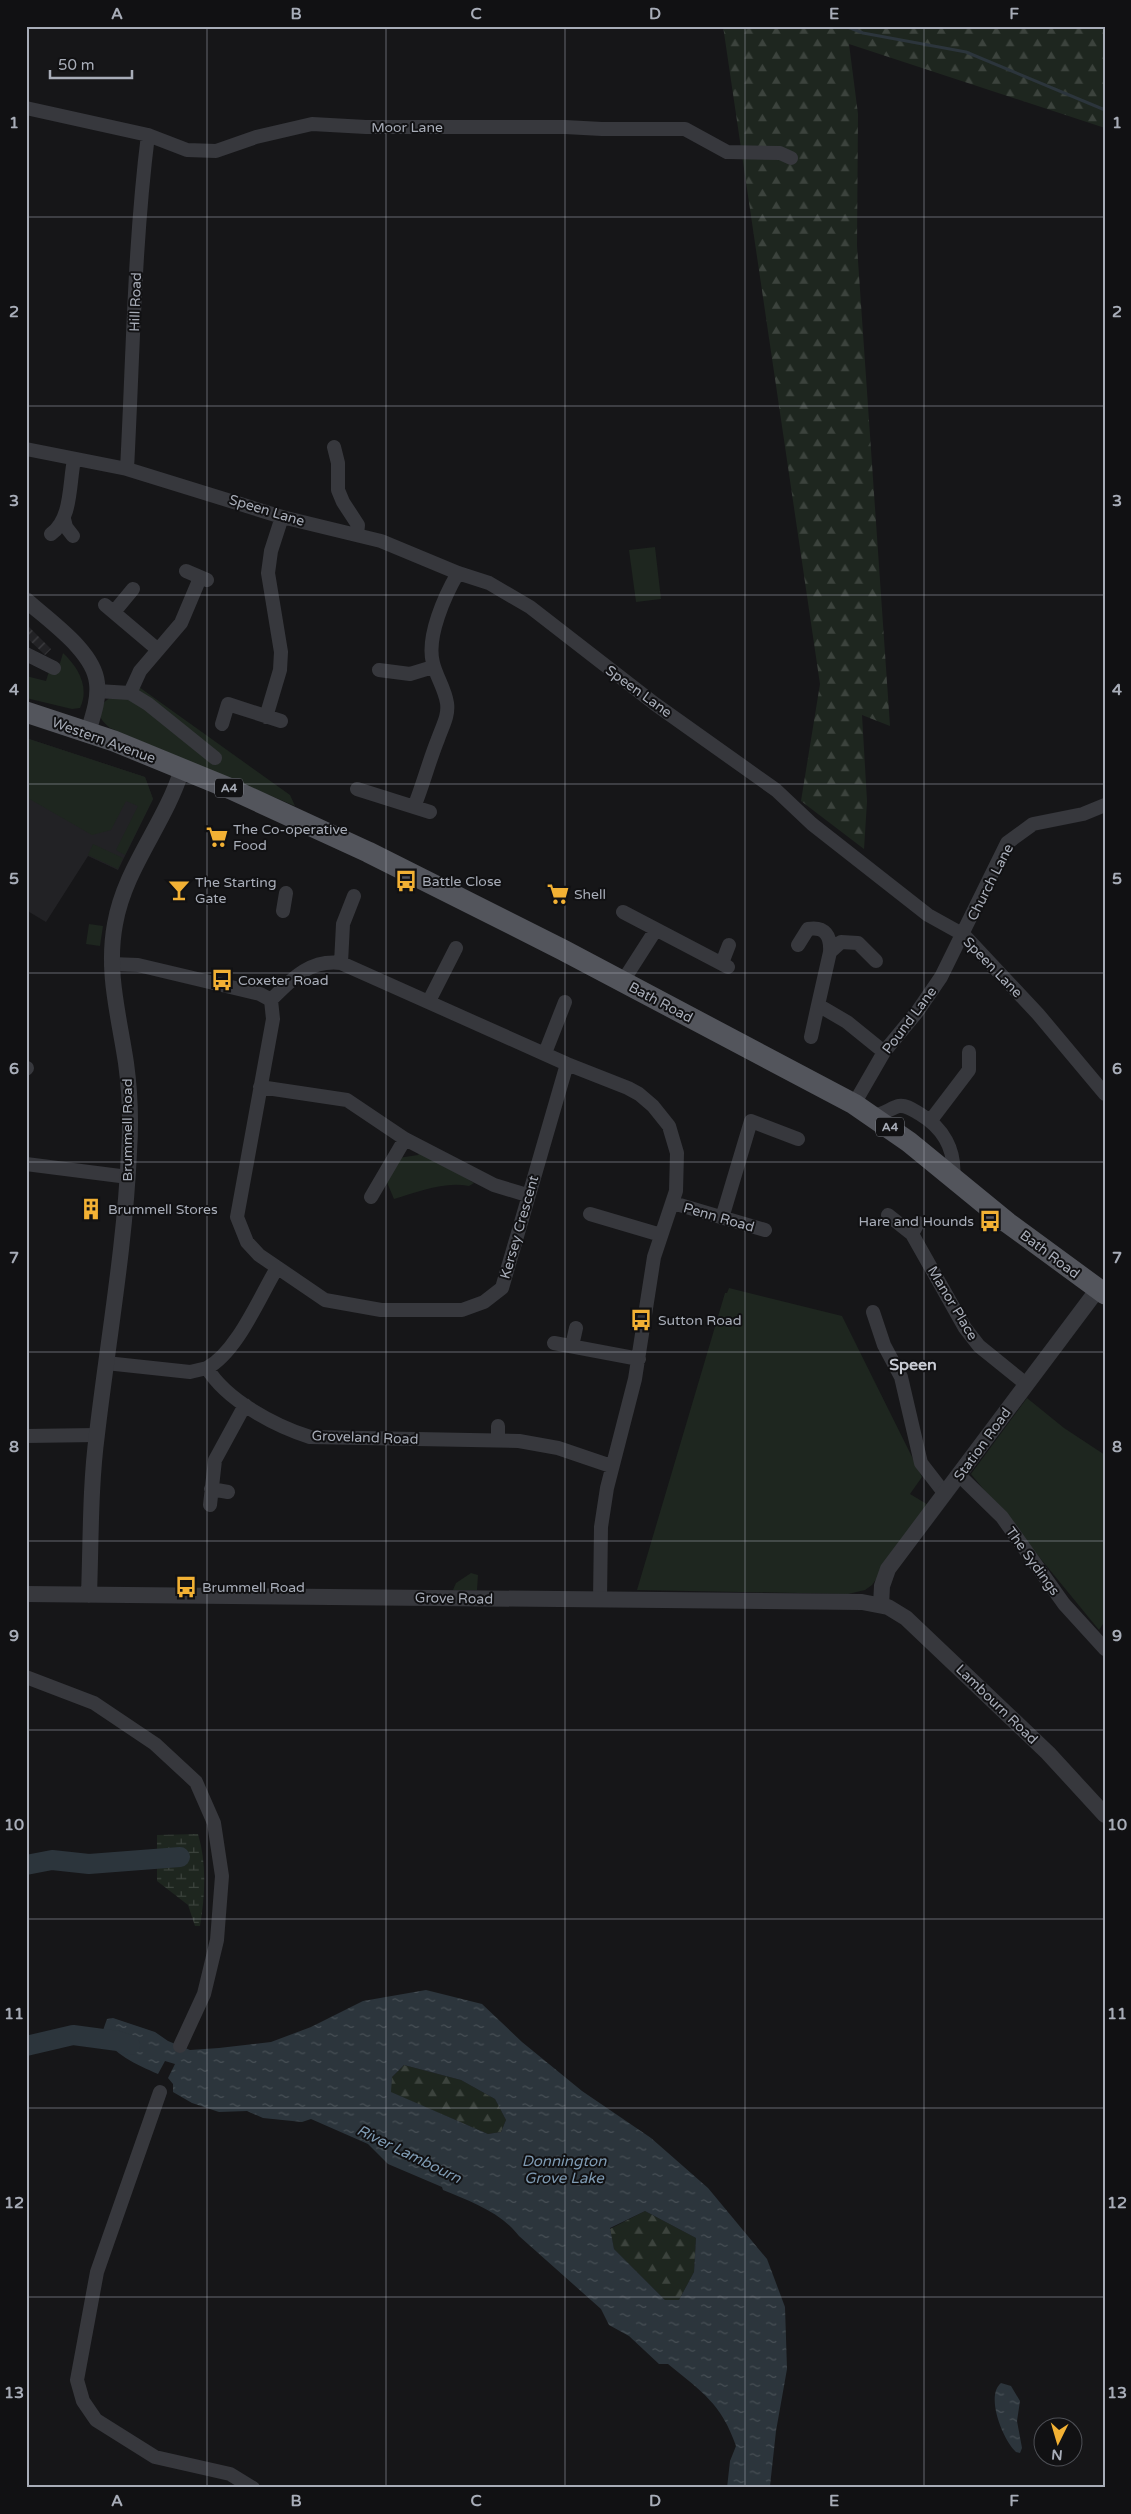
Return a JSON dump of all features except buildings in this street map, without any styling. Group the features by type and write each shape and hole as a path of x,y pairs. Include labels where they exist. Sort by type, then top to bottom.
{"main road":[{"name":"Western Avenue","path":"26,712 88,732 182,769"},
{"name":"Bath Road","path":"182,769 231,789 402,868 622,981 854,1104 874,1116 1008,1223 1101,1292"}],"street":[{"name":"Moor Lane","path":"26,108 148,135 187,150 216,151 256,137 312,124 366,127 685,129 727,152 780,153 791,158"},
{"name":"Hill Road","path":"127,469 136,259 141,188 148,135"},
{"path":"334,447 338,463 338,490 343,502 358,525 357,535"},
{"name":"Speen Lane","path":"26,449 127,469 282,517 390,544 458,573 489,583 530,607 656,704 776,790 812,824 928,915 964,935 1038,1014 1105,1094"},
{"path":"51,534 59,528 64,519 74,460"},
{"path":"266,717 280,670 281,652 268,573 271,551 282,517"},
{"path":"64,519 66,527 73,536"},
{"path":"130,693 133,683 157,649 182,622 204,579 186,571"},
{"path":"414,807 437,739 446,722 447,703 431,657 434,635 447,591 458,573"},
{"path":"133,589 110,609 157,649"},
{"path":"26,600 86,656 94,670 97,691 88,732"},
{"path":"26,654 54,668"},
{"path":"386,675 410,674 433,667"},
{"path":"97,691 130,693 148,704 216,758"},
{"path":"222,724 228,704 281,721"},
{"name":"Brummell Road","path":"89,1595 92,1482 128,1177 128,1086 111,964 115,923 128,878 152,835 182,769"},
{"path":"357,788 372,789 430,812"},
{"name":"Church Lane","path":"964,935 972,912 1008,843 1033,824 1083,814 1105,805"},
{"path":"283,911 286,893"},
{"path":"341,963 343,924 354,896"},
{"path":"623,912 655,931 725,965 729,945"},
{"path":"798,945 808,929 816,928 826,932 831,941 811,1037"},
{"path":"622,981 655,931"},
{"name":"Pound Lane","path":"854,1104 884,1052 917,1012 941,977 964,935"},
{"path":"830,952 840,942 858,943 876,961"},
{"path":"429,1001 456,948"},
{"path":"111,964 138,965 260,994 270,1000 304,969 327,962 341,963 567,1064 639,1094 661,1115 669,1126 677,1153 678,1177 673,1203 661,1235 649,1280 639,1359 611,1466 601,1528 600,1600"},
{"name":"Kersey Crescent","path":"270,1000 274,1019 237,1217 248,1242 277,1268 325,1300 382,1310 462,1310 484,1302 502,1288 527,1195 567,1064"},
{"path":"545,1053 565,1002"},
{"path":"818,1005 847,1022 884,1052"},
{"path":"931,1120 969,1070 969,1052"},
{"path":"260,1087 347,1100 405,1139 494,1185 527,1195"},
{"path":"874,1116 885,1114 897,1106 908,1107 931,1120 946,1138 955,1164 953,1178"},
{"path":"722,1218 750,1121 798,1139"},
{"path":"371,1197 405,1139"},
{"path":"26,1164 128,1177"},
{"name":"Penn Road","path":"673,1203 765,1230"},
{"path":"590,1214 661,1235"},
{"name":"Manor Place","path":"888,1215 915,1228 965,1328 979,1346 1026,1384"},
{"path":"106,1363 190,1372 207,1368 227,1352 277,1268"},
{"name":"Station Road","path":"881,1605 882,1586 888,1569 944,1494 960,1476 1026,1384 1101,1292"},
{"path":"873,1312 884,1345 901,1377 921,1463 944,1494"},
{"path":"572,1346 576,1328"},
{"path":"554,1343 639,1359"},
{"name":"Groveland Road","path":"207,1368 218,1385 245,1405 300,1434 321,1439 498,1433 542,1444 611,1466"},
{"path":"210,1505 218,1453 245,1405"},
{"path":"26,1436 97,1435"},
{"name":"The Sydings","path":"960,1476 1002,1517 1064,1604 1105,1648"},
{"path":"211,1489 228,1492"},
{"name":"Grove Road","path":"26,1594 862,1602 881,1605"},
{"name":"Lambourn Road","path":"881,1605 906,1618 977,1684 1048,1752 1105,1815"},
{"path":"26,1677 94,1703 155,1744 196,1782 214,1823 222,1876 217,1940 204,1994 180,2046"},
{"path":"160,2092 97,2272 76,2380 83,2401 96,2420 155,2456 230,2474 253,2488"}],"shaded area":[{"path":"28,626 51,649 45,655 26,637"},
{"path":"26,738 145,777 153,799 118,870 88,856 46,922 26,910"}],"green space":[{"path":"723,26 1105,26 1105,128 849,44 858,114 857,246 890,726 862,715 867,801 864,849 801,801 820,684"},
{"path":"655,547 661,599 636,602 629,550"},
{"path":"63,653 78,671 81,678 84,693 80,708 72,709 26,698 26,676 46,681 50,668 58,670"},
{"path":"139,687 290,795 295,806 110,728 102,720 99,712 101,706 106,700 114,696"},
{"path":"26,738 145,777 153,799 125,855 116,850 138,806 126,801 111,830 92,835 26,797"},
{"path":"93,844 123,858 118,869 88,855"},
{"path":"89,924 103,926 100,946 86,944"},
{"path":"421,1151 474,1183 469,1186 441,1186 394,1199 386,1180 398,1158 418,1155"},
{"path":"729,1288 842,1316 922,1477 910,1494 930,1506 872,1585 865,1590 848,1594 637,1590 725,1293 727,1293"},
{"path":"1027,1398 1064,1428 1105,1455 1105,1621 1099,1630 971,1474"},
{"path":"471,1573 478,1575 477,1590 453,1590 456,1583"},
{"path":"198,1834 203,1857 204,1892 200,1926 195,1926 188,1905 157,1881 157,1835"},
{"path":"404,2065 461,2080 495,2099 506,2120 501,2132 488,2134 390,2092 392,2077"},
{"path":"645,2211 696,2238 694,2272 679,2300 665,2300 614,2249 610,2229"}],"water":[{"name":"Donnington Grove Lake","path":"426,1990 482,2004 522,2042 582,2091 651,2138 708,2188 767,2259 785,2307 787,2369 776,2431 770,2486 767,2488 727,2488 730,2461 736,2446 724,2419 709,2399 668,2364 659,2364 629,2336 609,2325 601,2309 495,2214 443,2190 442,2187 388,2164 368,2144 311,2119 302,2122 263,2118 247,2111 219,2112 192,2103 173,2092 173,2084 168,2078 175,2064 165,2061 158,2074 119,2053 102,2033 107,2019 113,2018 155,2032 168,2041 190,2050 271,2042 311,2027 363,2001","holes":["404,2065 461,2080 495,2099 506,2120 501,2132 488,2134 391,2092 392,2077","645,2211 696,2238 694,2272 679,2300 665,2300 614,2249 610,2228"]},
{"path":"1001,2383 1011,2386 1020,2401 1017,2421 1022,2448 1020,2453 1016,2452 1006,2438 995,2407 997,2389"}],"waterway":[{"path":"845,26 863,33 966,52 1105,110"},
{"path":"26,1865 52,1860 89,1864 180,1857"},
{"name":"River Lambourn","path":"26,2046 73,2035 118,2041 130,2045"}],"place":[{"name":"The Co-operative Food","path":"217,837"},
{"name":"Battle Close","path":"406,881"},
{"name":"The Starting Gate","path":"179,890"},
{"name":"Shell","path":"558,894"},
{"name":"Coxeter Road","path":"222,980"},
{"name":"Brummell Stores","path":"91,1209"},
{"name":"Hare and Hounds","path":"990,1221"},
{"name":"Sutton Road","path":"641,1320"},
{"name":"Brummell Road","path":"186,1587"}],"district":[{"name":"Speen","path":"913,1364"}]}
